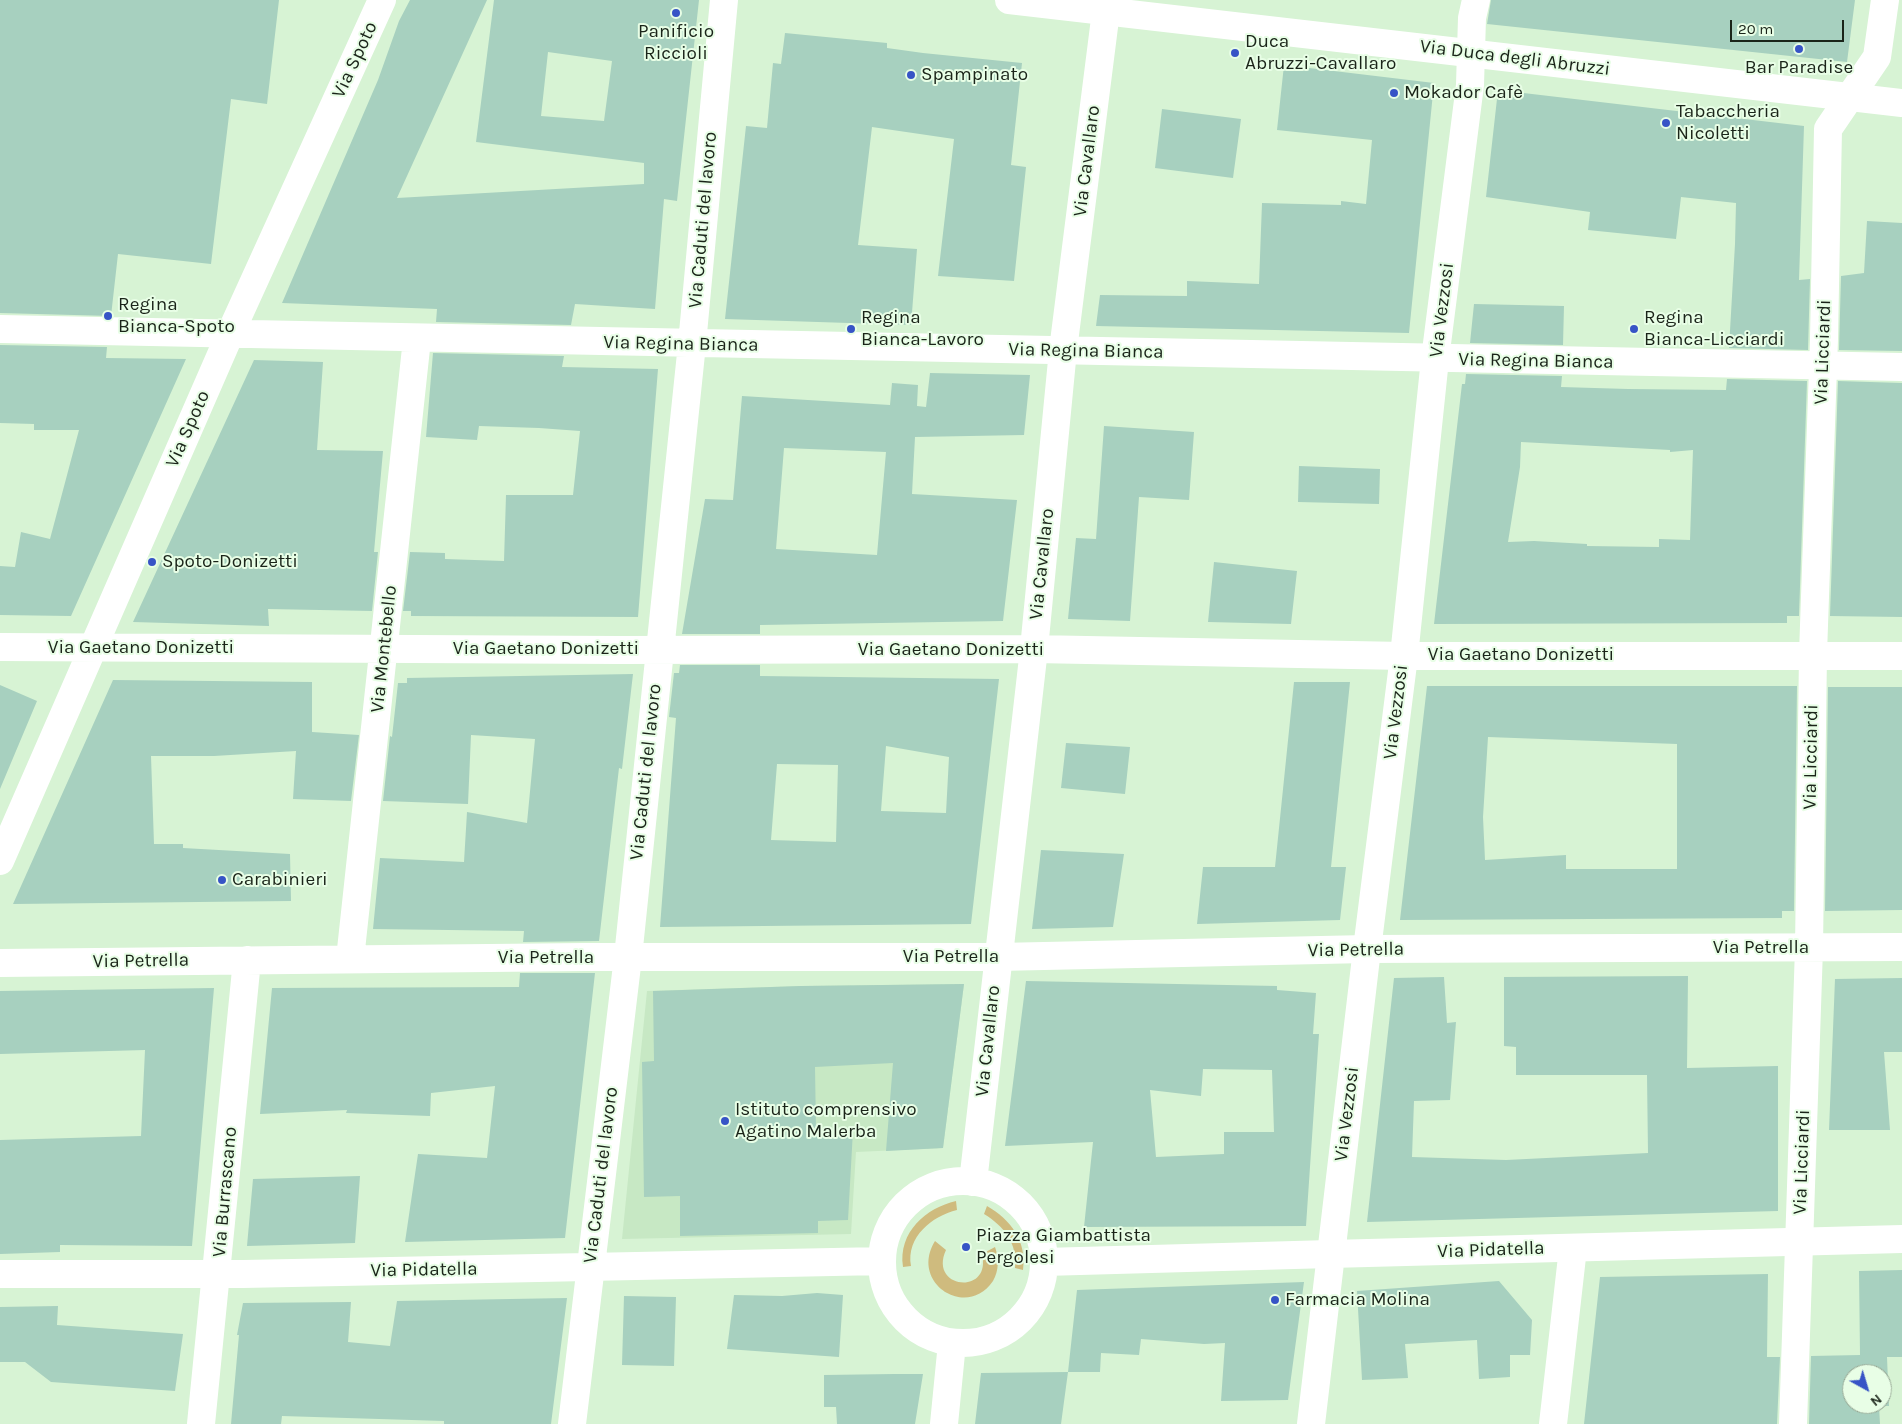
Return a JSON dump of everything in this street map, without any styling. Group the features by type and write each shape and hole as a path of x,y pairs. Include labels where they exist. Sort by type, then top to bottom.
{"street":[{"name":"Via Spoto","path":"0,861 230,334 382,0"},
{"name":"Via Caduti del lavoro","path":"572,1424 628,957 692,344 724,0"},
{"name":"Via Duca degli Abruzzi","path":"1009,0 1902,102"},
{"name":"Via Vezzosi","path":"1311,1424 1330,1254 1404,656 1435,359 1470,85 1472,18 1476,0"},
{"name":"Via Licciardi","path":"1793,1424 1809,948 1813,654 1823,365 1828,129 1877,57 1885,0"},
{"name":"Via Cavallaro","path":"973,1182 1034,649 1063,350 1106,11"},
{"name":"Via Regina Bianca","path":"0,329 418,339 1902,367"},
{"name":"Via Montebello","path":"350,959 418,339"},
{"name":"Via Gaetano Donizetti","path":"0,647 659,650 1034,649 1404,656 1813,654 1902,656"},
{"name":"Via Petrella","path":"0,963 628,957 998,957 1367,949 1902,947"},
{"name":"Via Burrascano","path":"201,1424 247,960"},
{"path":"954,1181 973,1182 996,1188 1016,1200 1031,1218 1041,1238 1044,1262 1042,1281 1034,1299 1023,1316 1008,1328 991,1338 972,1343 952,1343 929,1336 909,1324 894,1305 885,1284 882,1261 885,1241 892,1223 903,1208 918,1195 935,1186 954,1181"},
{"name":"Via Pidatella","path":"1044,1262 1800,1241 1902,1240"},
{"path":"1553,1424 1573,1248"},
{"name":"Via Pidatella","path":"0,1274 217,1274 882,1261"},
{"path":"944,1424 952,1343"}],"shaded area":[{"name":"Istituto comprensivo Agatino Malerba","path":"964,984 943,1148 856,1152 851,1234 622,1239 647,991 801,986"},
{"path":"956,1201 957,1210 939,1217 923,1229 913,1246 911,1266 903,1267 905,1243 916,1224 934,1209"},
{"path":"987,1206 1003,1218 1015,1232 1020,1241 1024,1259 1023,1270 1015,1268 1014,1251 1008,1236 998,1224 984,1214"},
{"path":"935,1241 946,1250 943,1263 945,1273 952,1279 961,1282 970,1281 978,1277 983,1267 982,1254 995,1247 998,1264 993,1281 982,1292 969,1297 956,1297 945,1291 935,1282 929,1270 929,1256"}],"building":[{"path":"0,0 279,0 267,104 231,99 211,264 118,254 111,316 0,313"},
{"path":"410,0 487,0 397,198 644,184 644,163 476,142 494,0 699,0 677,201 664,199 655,309 575,304 571,325 436,322 437,309 282,303 378,80 399,21","holes":["548,52 612,61 604,121 541,116"]},
{"path":"1491,0 1855,0 1847,62 1487,24"},
{"path":"785,33 887,43 887,48 1022,63 1011,165 1026,167 1014,281 938,276 954,139 872,127 858,245 917,249 911,325 725,319 746,126 767,128 773,63 781,64"},
{"path":"1284,65 1434,83 1409,333 1096,326 1100,295 1187,296 1187,281 1259,284 1262,203 1341,205 1341,201 1366,204 1372,140 1277,130"},
{"path":"1498,90 1804,126 1799,280 1810,279 1808,350 1729,348 1736,203 1681,197 1676,239 1588,230 1590,212 1486,197"},
{"path":"1162,109 1241,119 1233,178 1155,168"},
{"path":"1867,221 1902,223 1902,351 1839,350 1841,276 1864,273"},
{"path":"1474,304 1564,306 1563,345 1470,343"},
{"path":"0,345 107,347 106,358 186,359 71,616 0,615 0,566 15,567 21,532 50,539 79,430 34,430 34,424 0,423"},
{"path":"433,353 564,356 562,367 658,369 638,617 411,616 411,611 403,611 410,552 445,553 445,559 504,561 506,495 573,495 580,431 479,426 477,440 426,437"},
{"path":"254,360 323,362 317,450 383,451 374,552 378,552 372,611 268,609 269,626 133,622"},
{"path":"930,373 1030,375 1024,435 915,437 912,494 1017,500 1003,621 760,625 760,634 682,634 705,499 733,500 742,396 890,405 892,383 918,385 917,406 926,407","holes":["784,448 886,452 877,555 776,549"]},
{"path":"1466,374 1562,376 1561,387 1628,389 1726,390 1727,379 1807,381 1799,616 1787,616 1787,623 1434,624 1462,384 1465,384","holes":["1521,442 1670,450 1670,452 1693,450 1690,540 1659,539 1659,547 1587,546 1587,544 1534,541 1508,542 1520,467"]},
{"path":"1838,381 1902,383 1902,617 1830,616"},
{"path":"1104,426 1194,432 1189,500 1139,497 1130,621 1068,619 1076,538 1096,539"},
{"path":"1299,466 1380,469 1379,504 1298,502"},
{"path":"1214,562 1297,571 1291,624 1208,622"},
{"path":"680,665 760,665 760,676 999,679 971,924 660,927 676,718 669,717 674,673 679,673","holes":["886,746 949,757 946,813 881,811","777,764 838,765 836,842 771,840"]},
{"path":"633,674 622,769 619,768 599,941 523,942 524,931 373,929 380,858 464,862 467,812 527,823 535,739 471,735 468,804 383,801 398,683 407,683 407,678"},
{"path":"113,680 312,682 312,732 359,735 351,801 293,799 296,751 214,756 151,756 154,844 183,844 183,848 290,854 291,901 13,904"},
{"path":"1294,682 1350,682 1331,867 1346,867 1340,920 1197,924 1203,867 1275,867"},
{"path":"0,685 37,701 0,789"},
{"path":"1427,686 1797,686 1794,911 1782,911 1782,918 1400,920","holes":["1488,737 1677,744 1677,869 1566,869 1566,855 1485,860 1483,817"]},
{"path":"1828,687 1902,687 1902,910 1825,911"},
{"path":"1066,743 1130,747 1125,794 1061,788"},
{"path":"1041,850 1124,854 1113,927 1032,929"},
{"path":"520,973 595,973 565,1238 405,1242 418,1154 487,1158 495,1086 431,1093 430,1116 346,1113 347,1110 260,1114 272,988 519,987"},
{"path":"1688,976 1687,1068 1778,1066 1778,1211 1367,1222 1394,978 1444,977 1447,1023 1456,1022 1450,1100 1414,1101 1412,1157 1506,1160 1648,1153 1647,1075 1516,1075 1516,1047 1504,1046 1504,977"},
{"path":"1902,978 1902,1052 1884,1052 1890,1130 1829,1130 1835,979"},
{"path":"1026,981 1277,986 1277,990 1316,993 1313,1034 1319,1034 1306,1226 1084,1227 1093,1142 1005,1146","holes":["1203,1069 1272,1070 1274,1132 1224,1132 1224,1154 1156,1157 1150,1090 1201,1096"]},
{"name":"Istituto comprensivo Agatino Malerba","path":"964,984 943,1148 886,1151 893,1063 815,1067 816,1131 853,1130 848,1220 818,1221 818,1233 680,1236 680,1196 644,1197 642,1062 654,1061 653,991 801,986"},
{"path":"214,988 192,1246 60,1245 60,1252 0,1254 0,1140 141,1136 145,1050 0,1054 0,991"},
{"path":"360,1176 355,1243 247,1246 253,1179"},
{"path":"1902,1270 1902,1357 1887,1357 1887,1364 1842,1364 1842,1414 1879,1414 1880,1424 1809,1424 1811,1356 1860,1355 1859,1271"},
{"path":"1768,1274 1767,1357 1780,1357 1777,1424 1584,1424 1600,1277"},
{"path":"1499,1281 1532,1320 1530,1355 1510,1355 1510,1377 1479,1379 1477,1340 1405,1344 1408,1378 1362,1380 1357,1291"},
{"path":"1304,1282 1288,1400 1221,1401 1225,1343 1204,1344 1141,1339 1139,1355 1101,1353 1100,1372 1068,1372 1077,1290"},
{"path":"817,1293 843,1295 839,1357 727,1349 734,1295 782,1296"},
{"path":"624,1296 676,1297 674,1366 622,1365"},
{"path":"567,1298 551,1424 444,1424 444,1421 282,1416 281,1424 231,1424 239,1335 237,1335 243,1303 351,1302 348,1342 390,1346 397,1301"},
{"path":"58,1306 57,1325 183,1334 175,1391 51,1382 25,1362 0,1362 0,1307"},
{"path":"1068,1372 1061,1424 975,1424 981,1373"},
{"path":"923,1374 915,1424 837,1424 836,1407 824,1407 824,1375"}],"place":[{"name":"Panificio Riccioli","path":"676,13"},
{"name":"Bar Paradise","path":"1799,49"},
{"name":"Duca Abruzzi-Cavallaro","path":"1235,53"},
{"name":"Spampinato","path":"911,75"},
{"name":"Mokador Cafè","path":"1394,93"},
{"name":"Tabaccheria Nicoletti","path":"1666,123"},
{"name":"Regina Bianca-Spoto","path":"108,316"},
{"name":"Regina Bianca-Lavoro","path":"851,329"},
{"name":"Regina Bianca-Licciardi","path":"1634,329"},
{"name":"Spoto-Donizetti","path":"152,562"},
{"name":"Carabinieri","path":"222,880"},
{"name":"Istituto comprensivo Agatino Malerba","path":"725,1121"},
{"name":"Piazza Giambattista Pergolesi","path":"966,1247"},
{"name":"Farmacia Molina","path":"1275,1300"}]}
